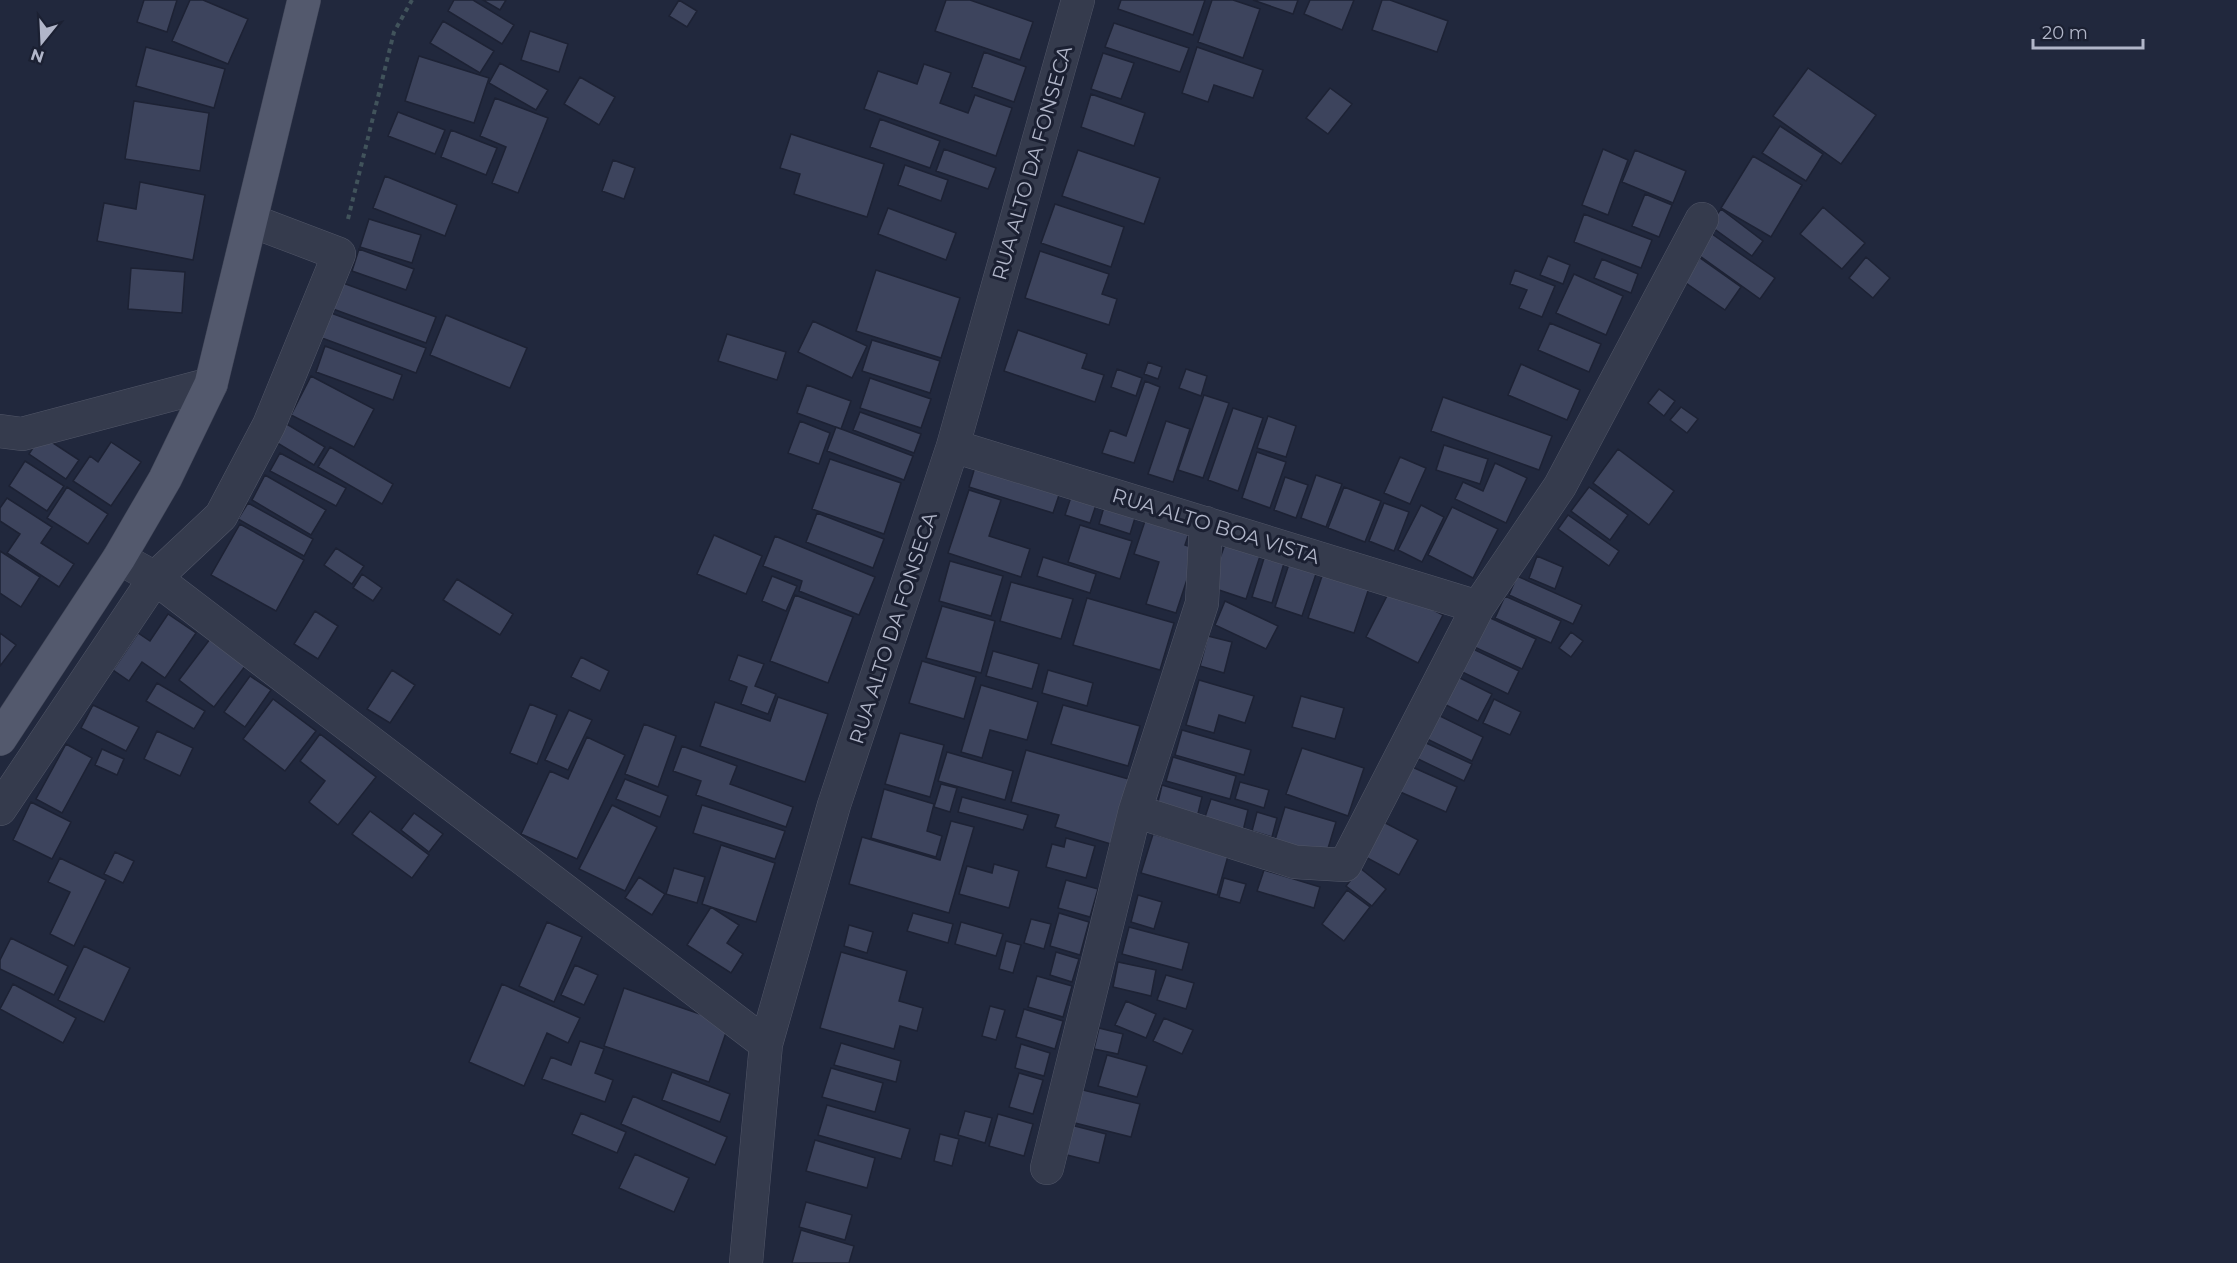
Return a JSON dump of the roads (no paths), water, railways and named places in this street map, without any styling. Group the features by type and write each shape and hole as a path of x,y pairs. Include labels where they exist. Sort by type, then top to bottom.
{"main road":[{"path":"0,739 119,558 165,479 211,384 304,0"}],"street":[{"name":"RUA ALTO DA FONSECA","path":"746,1263 766,1044 834,806 953,446 1078,0"},
{"path":"1135,811 1295,862 1345,865 1478,607 1560,486 1702,219"},
{"path":"0,809 154,578 221,516 269,425 339,254 252,221"},
{"path":"0,431 22,434 211,384"},
{"name":"RUA ALTO BOA VISTA","path":"953,446 1478,607"},
{"path":"1047,1168 1135,811 1202,603 1206,523"},
{"path":"119,558 154,578 766,1044"}]}
